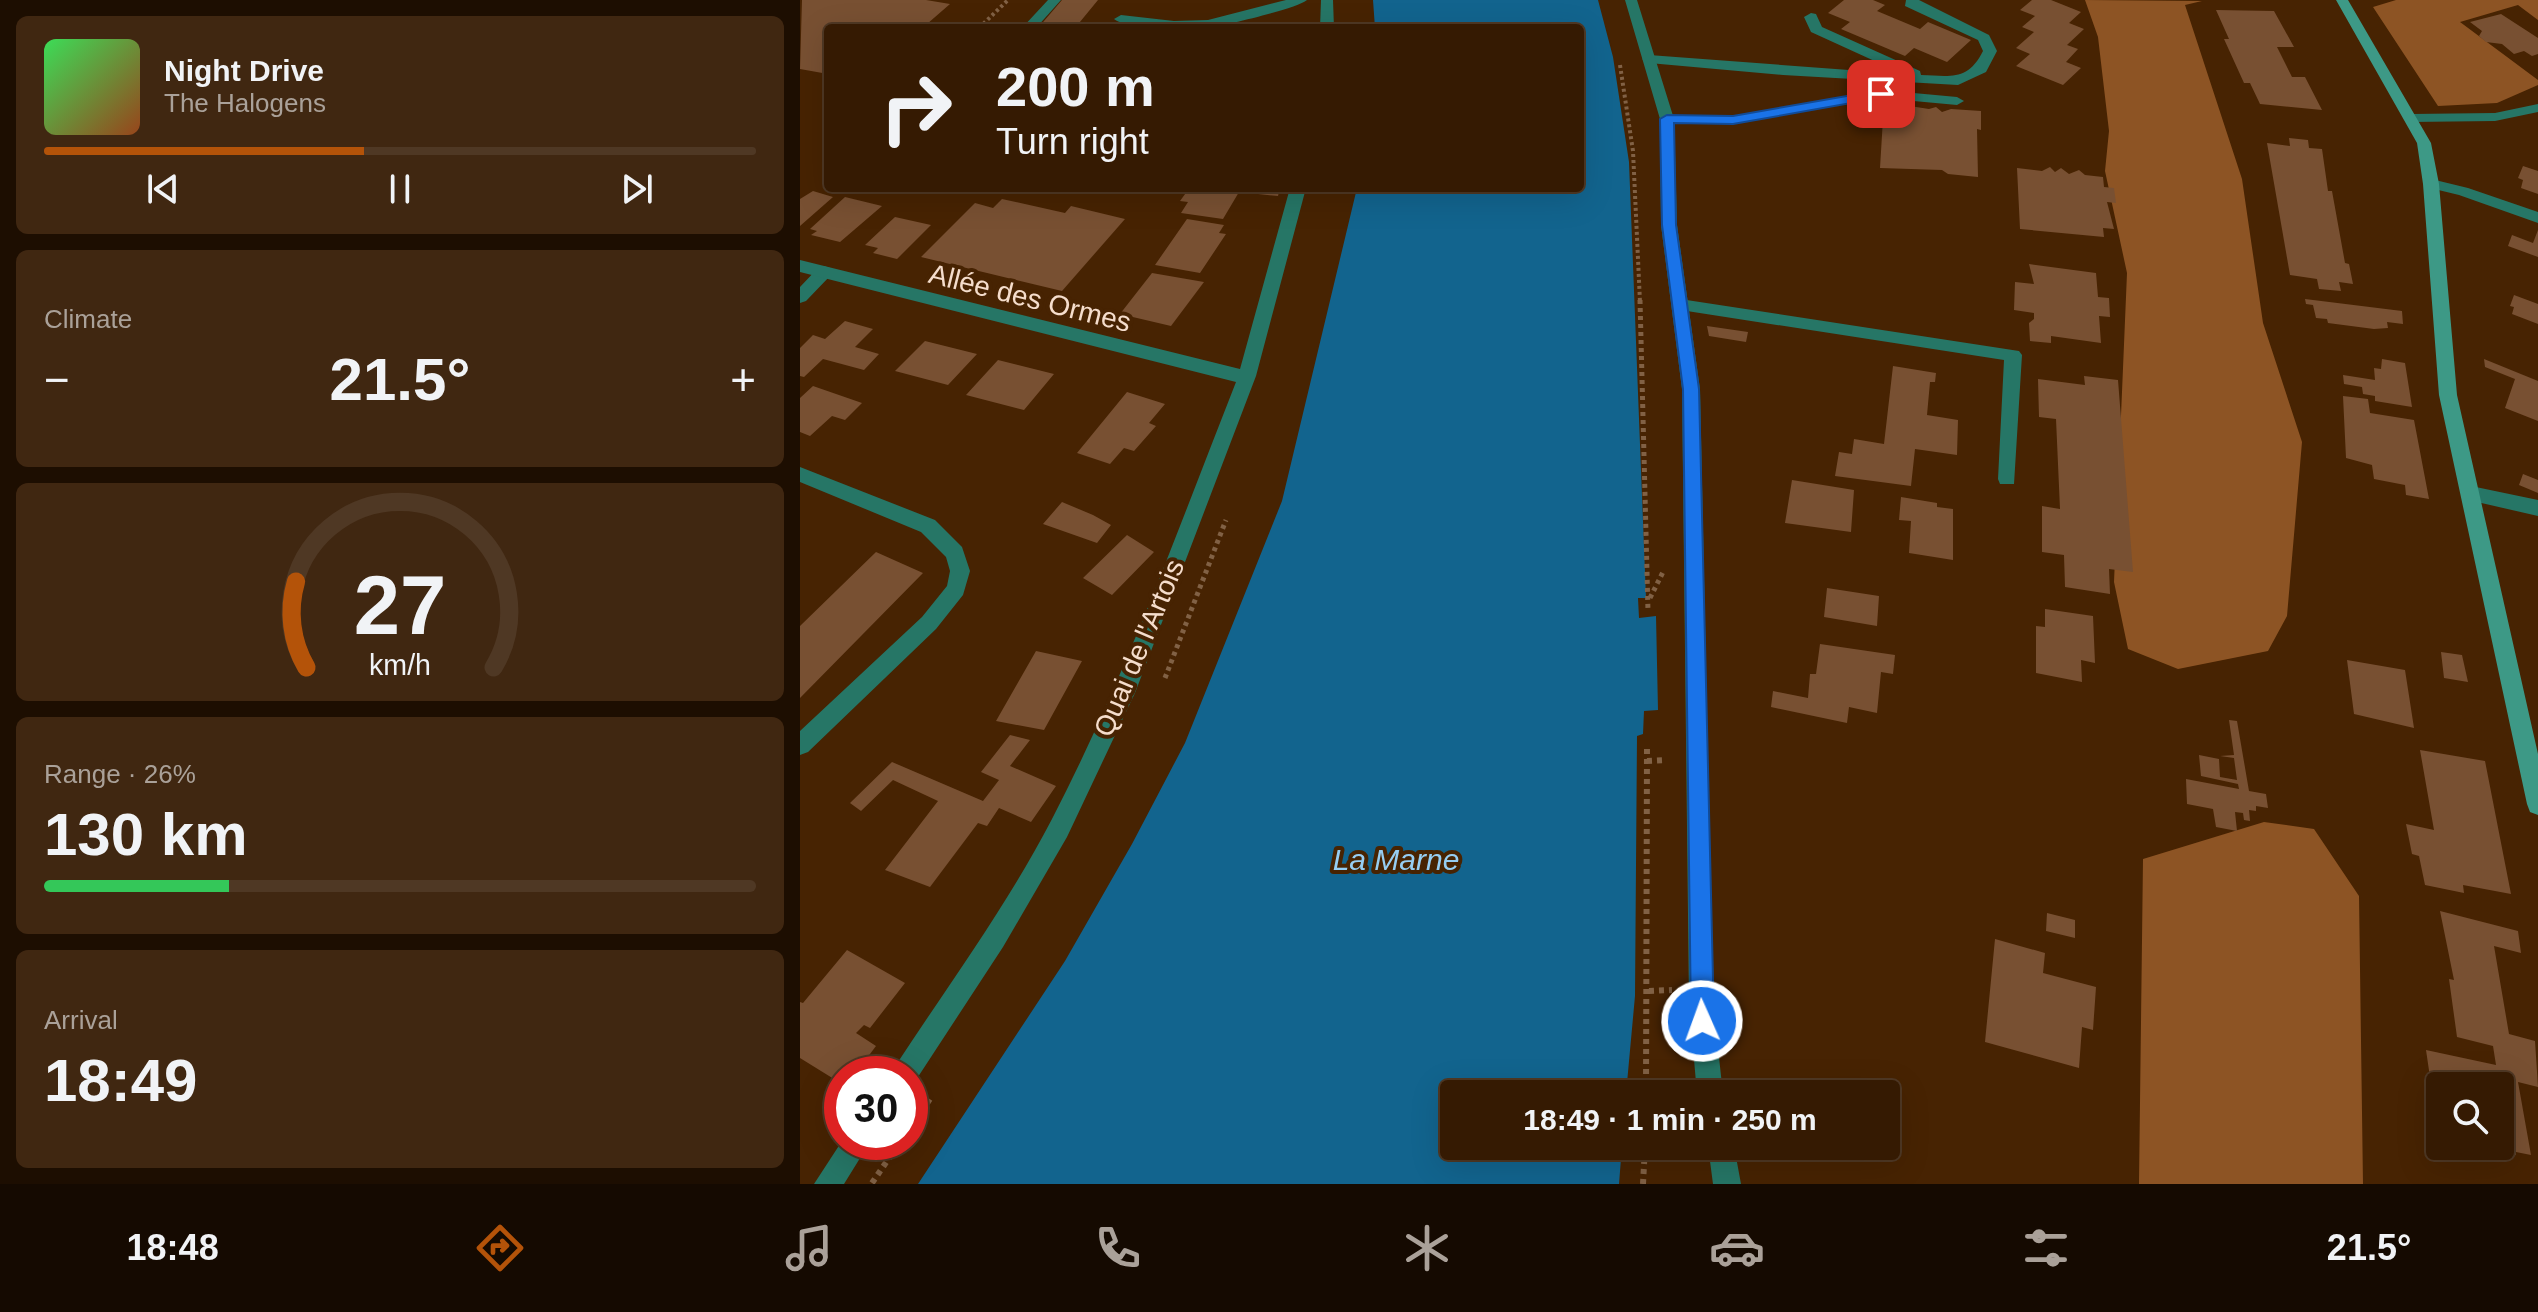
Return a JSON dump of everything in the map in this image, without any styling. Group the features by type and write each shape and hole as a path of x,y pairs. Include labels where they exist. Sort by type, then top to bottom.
{"main road":[{"path":"2342,0 2424,143 2431,184 2448,395 2538,804"}],"street":[{"path":"1033,24 1055,0"},
{"path":"1208,24 1301,0"},
{"path":"1327,0 1327,24"},
{"path":"1631,0 1667,119 1669,225 1691,389 1701,1002 1709,1080"},
{"path":"1649,59 1783,71 1958,81 1981,69 1990,51 1984,38 1910,3 1913,0"},
{"path":"1811,17 1816,29 1926,79"},
{"path":"1121,19 1165,24"},
{"path":"1667,119 1733,120 1881,94 1957,101"},
{"path":"2411,118 2495,117 2538,109"},
{"path":"2431,184 2463,191 2538,218"},
{"name":"Quai de l'Artois","path":"917,1056 994,938 1059,829 1124,693 1247,376 1297,192"},
{"name":"Allée des Ormes","path":"800,266 1228,375 1247,376"},
{"path":"800,297 824,272"},
{"path":"1680,305 2013,355 2007,479"},
{"path":"800,474 928,526 955,553 960,571 956,589 929,623 800,745"},
{"path":"2471,494 2538,508"},
{"path":"828,1184 845,1160"},
{"path":"1723,1160 1727,1184"}],"path":[{"path":"983,24 1008,0"},
{"path":"1620,63 1629,111 1635,173 1648,611 1658,577 1663,571 1672,571"},
{"path":"1646,1080 1649,991 1647,745"},
{"path":"1647,761 1674,760"},
{"path":"1649,991 1676,990"},
{"path":"871,1184 888,1160"},
{"path":"1643,1184 1644,1160"}],"shaded area":[{"path":"2085,0 2202,1 2185,5 2242,179 2263,323 2302,442 2287,616 2268,651 2178,669 2128,649 2114,582 2127,273 2105,171 2109,131 2098,37"},
{"path":"2396,0 2538,0 2538,20 2518,5 2460,22 2538,80 2538,85 2497,103 2438,106 2373,7"},
{"path":"2264,822 2314,829 2359,896 2363,1184 2139,1184 2143,859"}],"water":[{"name":"La Marne","path":"1373,0 1598,0 1613,57 1629,162 1646,598 1638,598 1639,618 1656,616 1658,710 1644,711 1643,734 1637,736 1635,996 1627,1080 1440,1080 1440,1160 1621,1160 1619,1184 918,1184 1065,961 1185,743 1282,501 1356,192 1584,192 1584,24 1375,24"}],"building":[{"path":"802,0 926,0 950,4 927,24 824,24 824,73 800,69"},
{"path":"1062,0 1098,0 1078,24 1041,24"},
{"path":"1844,0 1873,0 1885,5 1877,11 1920,29 1928,22 1971,40 1947,62 1914,48 1905,56 1841,29 1850,22 1828,13"},
{"path":"2032,0 2051,0 2081,12 2069,23 2084,29 2067,45 2078,49 2066,62 2081,68 2063,85 2016,66 2030,54 2016,48 2034,32 2022,27 2035,16 2020,10"},
{"path":"2216,10 2274,11 2294,47 2277,47 2292,77 2305,77 2322,110 2260,104 2250,83 2244,83 2224,39 2229,39"},
{"path":"2501,14 2538,38 2538,54 2532,56 2524,51 2514,54 2502,44 2486,42 2479,36 2482,31 2470,22"},
{"path":"1884,102 1929,109 1936,107 1942,112 1951,109 1981,111 1981,130 1977,129 1978,177 1948,174 1942,170 1880,168"},
{"path":"2289,138 2308,140 2309,148 2322,149 2328,191 2332,191 2345,263 2349,264 2353,284 2339,282 2341,291 2319,289 2317,279 2290,275 2267,143 2290,146"},
{"path":"2523,166 2538,171 2538,194 2521,188 2523,180 2518,178"},
{"path":"2050,167 2055,172 2061,168 2069,174 2079,170 2085,175 2103,177 2104,187 2114,188 2116,203 2107,202 2114,229 2103,228 2104,237 2020,229 2017,168 2042,171"},
{"path":"813,191 833,197 800,226 800,199"},
{"path":"1187,192 1239,192 1223,219 1181,213 1188,202 1180,201"},
{"path":"1239,192 1279,192 1278,196"},
{"path":"845,197 882,206 840,242 811,235 817,231 810,229"},
{"path":"1002,199 1065,213 1071,206 1125,219 1062,291 921,257 975,203 993,208"},
{"path":"895,217 931,225 897,259 873,253 878,248 865,245"},
{"path":"1187,219 1224,225 1219,233 1226,234 1200,273 1155,265"},
{"path":"2538,230 2538,257 2508,246 2512,235 2533,243"},
{"path":"2029,264 2096,273 2098,297 2109,298 2110,317 2099,316 2101,343 2051,336 2051,343 2030,341 2029,323 2034,319 2034,313 2014,310 2015,282 2034,284"},
{"path":"1152,273 1204,282 1171,326 1120,314"},
{"path":"2514,295 2538,304 2538,324 2512,314 2514,307 2510,306"},
{"path":"2305,299 2402,311 2403,324 2387,322 2388,328 2374,329 2328,323 2327,319 2316,318 2313,305 2306,304"},
{"path":"1066,302 1085,307 1075,319 1056,314"},
{"path":"845,321 873,329 855,347 879,354 864,370 823,359 804,377 800,376 800,348 813,335 825,339"},
{"path":"1707,326 1748,332 1746,342 1709,336"},
{"path":"925,341 977,354 948,385 895,371"},
{"path":"2382,359 2405,363 2412,407 2375,401 2375,396 2363,394 2362,387 2344,384 2343,375 2375,380 2374,368 2381,369"},
{"path":"2484,359 2538,381 2538,421 2505,408 2515,379 2485,367"},
{"path":"998,360 1054,374 1024,410 966,395"},
{"path":"1893,366 1936,373 1935,382 1930,382 1927,415 1958,420 1957,455 1915,449 1911,486 1835,476 1839,452 1852,454 1854,439 1884,444"},
{"path":"2084,376 2118,380 2133,572 2109,569 2110,594 2065,587 2064,555 2042,552 2042,506 2060,509 2056,419 2039,417 2038,379 2085,385"},
{"path":"813,386 862,403 845,420 832,416 810,436 800,432 800,398"},
{"path":"1127,392 1165,404 1149,423 1156,426 1134,451 1124,448 1110,464 1077,453"},
{"path":"2343,396 2368,399 2370,413 2414,420 2429,499 2406,495 2405,485 2374,479 2372,465 2346,458"},
{"path":"2523,474 2538,480 2538,493 2519,485"},
{"path":"1792,480 1854,490 1851,532 1785,523"},
{"path":"1901,497 1953,509 1953,560 1909,553 1911,521 1899,520"},
{"path":"1062,502 1111,525 1097,543 1043,524"},
{"path":"1127,535 1154,552 1112,595 1083,578"},
{"path":"876,552 923,573 800,698 800,626"},
{"path":"1827,588 1879,596 1877,626 1824,617"},
{"path":"2045,609 2093,616 2095,663 2081,660 2082,682 2036,673 2036,626 2045,627"},
{"path":"1820,644 1895,655 1893,674 1881,672 1877,713 1849,707 1847,723 1771,707 1773,691 1808,698 1810,674 1816,674"},
{"path":"1036,651 1082,661 1044,730 996,721"},
{"path":"2441,652 2462,655 2468,682 2444,678"},
{"path":"2347,660 2405,670 2414,728 2354,714"},
{"path":"2229,720 2237,721 2249,791 2266,794 2268,808 2256,806 2256,811 2249,810 2250,821 2244,820 2243,813 2235,812 2237,831 2216,827 2213,809 2187,804 2186,779 2239,789 2238,784 2201,776 2199,755 2219,759 2220,777 2237,780 2234,758 2220,756 2234,755"},
{"path":"1010,735 1030,740 1010,766 1056,786 1031,822 999,808 987,826 978,823 930,887 885,870 938,801 893,780 861,811 850,803 892,762 983,801 999,780 981,772"},
{"path":"2420,750 2485,761 2511,894 2463,885 2464,893 2425,885 2419,856 2412,854 2406,824 2434,830"},
{"path":"2440,911 2518,931 2521,953 2494,946 2509,1034 2535,1041 2538,1087 2518,1082 2531,1155 2516,1152 2514,1155 2514,1072 2429,1072 2426,1050 2496,1065 2493,1046 2457,1037 2449,979 2454,980"},
{"path":"2047,913 2075,920 2075,938 2046,931"},
{"path":"1995,939 2045,953 2043,973 2096,987 2093,1030 2082,1027 2079,1068 1985,1042"},
{"path":"847,950 905,983 870,1028 864,1025 856,1033 876,1046 868,1056 824,1056 824,1073 800,1058 800,1002 803,1003"}],"route":[{"path":"1702,1021 1691,389 1669,225 1667,119 1733,120 1881,94"}]}
